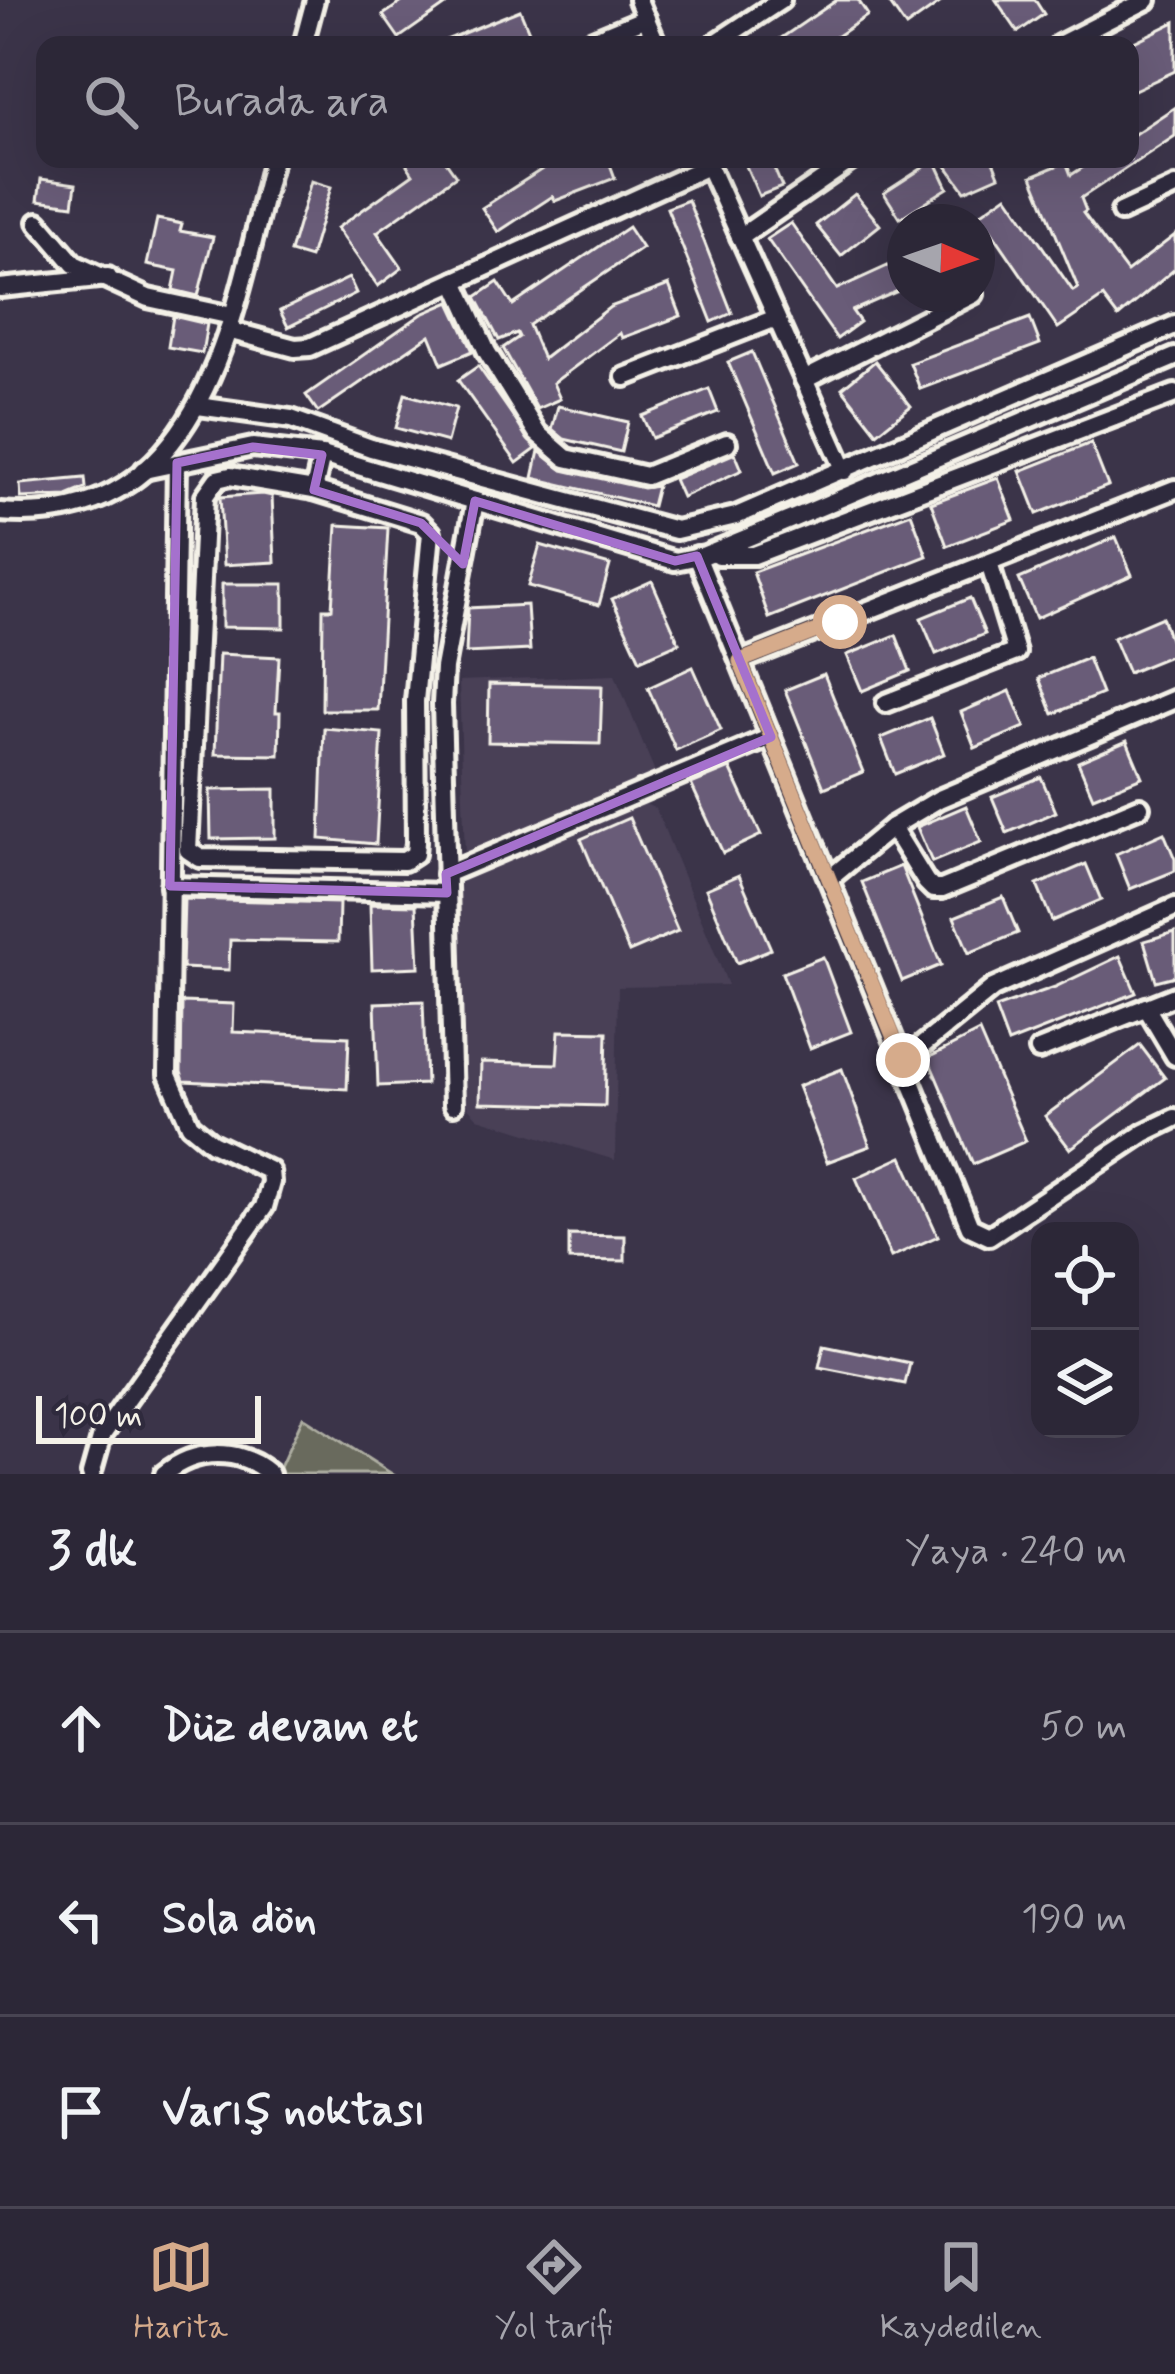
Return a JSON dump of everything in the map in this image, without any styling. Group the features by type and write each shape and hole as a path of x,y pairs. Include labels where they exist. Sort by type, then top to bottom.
{"street":[{"path":"305,36 315,0"},
{"path":"638,0 653,36"},
{"path":"727,36 782,0"},
{"path":"1077,36 1147,0"},
{"path":"603,36 646,18"},
{"path":"0,512 67,511 120,487 165,456 198,406 230,323 272,168"},
{"path":"38,222 74,264 109,276 148,298 295,348 310,346 694,168"},
{"path":"710,168 845,471"},
{"path":"740,237 841,168"},
{"path":"1121,212 1175,188"},
{"path":"0,287 109,276"},
{"path":"455,280 488,352 537,433 566,458 646,476 727,443"},
{"path":"804,380 938,312"},
{"path":"625,377 776,317"},
{"path":"198,406 291,418 370,448 676,530 736,516 1175,325"},
{"path":"144,470 253,447 322,455 675,561 701,555 1175,357"},
{"path":"701,555 754,555 1175,394"},
{"path":"314,490 322,455"},
{"path":"91,1474 102,1435 264,1207 271,1182 270,1171 212,1143 190,1125 168,1075 177,463"},
{"path":"230,476 314,490 421,524 431,533 415,701 415,854 404,861 200,858 188,850 206,496 217,479 230,476"},
{"path":"740,661 1175,489"},
{"path":"453,1105 442,704 444,668 475,501"},
{"path":"701,555 970,1227 989,1236 1144,1133 1175,1118"},
{"path":"886,703 1016,652 989,563"},
{"path":"829,879 892,827 939,799 1175,699"},
{"path":"415,701 442,704"},
{"path":"170,886 447,884 771,737"},
{"path":"892,827 926,882 933,889 942,889 1140,807"},
{"path":"903,1060 993,988 1175,907"},
{"path":"1039,1050 1175,996"},
{"path":"1146,1007 1175,1056"},
{"path":"164,1474 178,1462 218,1452 254,1460 270,1474"}],"highlighted area":[{"path":"253,447 322,455 314,490 421,523 463,564 475,501 675,561 697,556 771,737 446,874 447,893 170,886 177,463"}],"shaded area":[{"path":"615,675 657,777 465,856 459,681"},
{"path":"641,802 656,809 728,985 618,987 615,1160 478,1118 464,1103 460,885 468,874"}],"green space":[{"path":"303,1417 392,1474 277,1474"}],"building":[{"path":"405,0 453,0 402,36 383,15"},
{"path":"837,0 858,0 868,15 837,36 784,36"},
{"path":"887,0 944,0 906,27"},
{"path":"996,0 1035,0 1044,14 1018,32"},
{"path":"520,10 530,34 525,36 456,36"},
{"path":"1175,22 1175,71 1139,88 1139,40"},
{"path":"1175,107 1175,136 1139,160 1139,131"},
{"path":"409,168 450,168 456,176 377,232 402,268 378,286 337,228 413,174"},
{"path":"544,168 611,168 615,178 555,201 553,196 498,232 482,208"},
{"path":"747,168 774,168 782,187 759,196"},
{"path":"923,168 939,168 948,188 922,204 891,204 884,193"},
{"path":"948,168 996,168 999,176 965,191"},
{"path":"1051,168 1068,168 1071,175 1082,168 1126,168 1081,198 1083,213 1127,272 1175,235 1175,269 1118,317 1103,297 1058,328 995,236 994,204 1007,195 1073,291 1078,288 1032,176"},
{"path":"41,179 76,184 73,205 38,200"},
{"path":"311,181 331,187 310,258 290,252"},
{"path":"855,194 880,225 841,256 816,225"},
{"path":"688,200 732,313 712,322 667,208"},
{"path":"157,219 182,224 180,231 213,237 198,296 173,290 177,271 147,265"},
{"path":"791,223 837,289 887,266 887,296 852,311 860,322 837,339 767,239"},
{"path":"628,227 642,248 529,325 543,359 610,307 669,285 681,316 622,338 620,333 553,383 560,399 537,409 503,348 519,337 517,333 499,340 476,297 498,282 513,305"},
{"path":"349,278 356,293 288,327 280,311"},
{"path":"450,302 473,351 442,364 430,335 318,412 306,395 422,314"},
{"path":"173,316 207,324 202,353 168,347"},
{"path":"1030,318 1040,344 920,389 910,363"},
{"path":"752,352 799,463 775,473 728,362"},
{"path":"875,361 911,406 877,433 842,388"},
{"path":"478,366 536,449 517,463 458,380"},
{"path":"709,389 718,412 652,438 642,416"},
{"path":"405,394 456,408 447,442 396,428"},
{"path":"558,406 628,422 621,452 564,439 552,429"},
{"path":"1091,443 1108,486 1037,514 1020,471"},
{"path":"539,451 563,470 643,488 657,486 652,506 533,478"},
{"path":"735,453 742,470 682,497 674,479"},
{"path":"85,478 86,488 67,496 21,498 20,484"},
{"path":"998,478 1014,520 947,546 931,503"},
{"path":"272,496 275,562 224,565 220,497"},
{"path":"911,513 927,556 769,618 753,572"},
{"path":"337,525 388,528 378,710 322,710 323,609 332,609"},
{"path":"1116,537 1132,575 1036,618 1019,579"},
{"path":"540,545 610,565 599,605 528,586"},
{"path":"652,581 679,643 640,660 612,599"},
{"path":"222,584 284,584 284,628 222,627"},
{"path":"970,598 985,634 936,654 921,618"},
{"path":"527,605 530,650 466,653 468,608"},
{"path":"1162,617 1175,654 1128,673 1113,638"},
{"path":"896,635 910,671 862,691 847,655"},
{"path":"219,654 279,657 279,755 215,754"},
{"path":"1088,658 1102,694 1053,714 1039,678"},
{"path":"693,667 721,730 676,750 648,688"},
{"path":"824,674 863,772 824,788 785,690"},
{"path":"489,684 602,686 600,744 488,742"},
{"path":"1010,691 1025,727 975,748 961,712"},
{"path":"930,718 944,754 895,774 881,738"},
{"path":"324,728 382,733 376,844 320,839"},
{"path":"1127,741 1142,777 1093,797 1078,762"},
{"path":"730,768 761,835 723,853 691,784"},
{"path":"1041,777 1056,812 1007,833 992,797"},
{"path":"275,789 275,838 211,839 210,790"},
{"path":"966,806 981,842 932,862 917,827"},
{"path":"629,818 678,931 629,952 581,839"},
{"path":"1164,833 1175,871 1130,889 1116,854"},
{"path":"1086,864 1101,900 1052,921 1037,885"},
{"path":"901,866 941,965 902,981 862,882"},
{"path":"739,875 771,949 737,963 706,889"},
{"path":"1003,897 1018,933 969,953 954,917"},
{"path":"184,899 339,903 338,942 230,940 229,970 182,968"},
{"path":"370,904 416,905 419,967 372,969"},
{"path":"1175,932 1175,976 1156,981 1144,941"},
{"path":"1120,956 1136,993 1008,1043 995,1008 1055,987"},
{"path":"823,957 851,1032 810,1048 782,973"},
{"path":"423,1001 426,1084 378,1086 375,1003"},
{"path":"182,1002 234,1004 233,1032 349,1037 347,1089 184,1081"},
{"path":"559,1031 607,1032 605,1106 480,1103 481,1062 557,1064"},
{"path":"979,1032 1026,1141 973,1164 928,1058"},
{"path":"1140,1045 1165,1078 1070,1149 1045,1116"},
{"path":"842,1069 870,1146 827,1162 798,1086"},
{"path":"902,1157 938,1236 891,1257 856,1178"},
{"path":"569,1235 625,1236 625,1261 569,1260"},
{"path":"824,1345 910,1363 905,1384 819,1367"}],"route":[{"path":"840,622 740,661 903,1060"}]}
